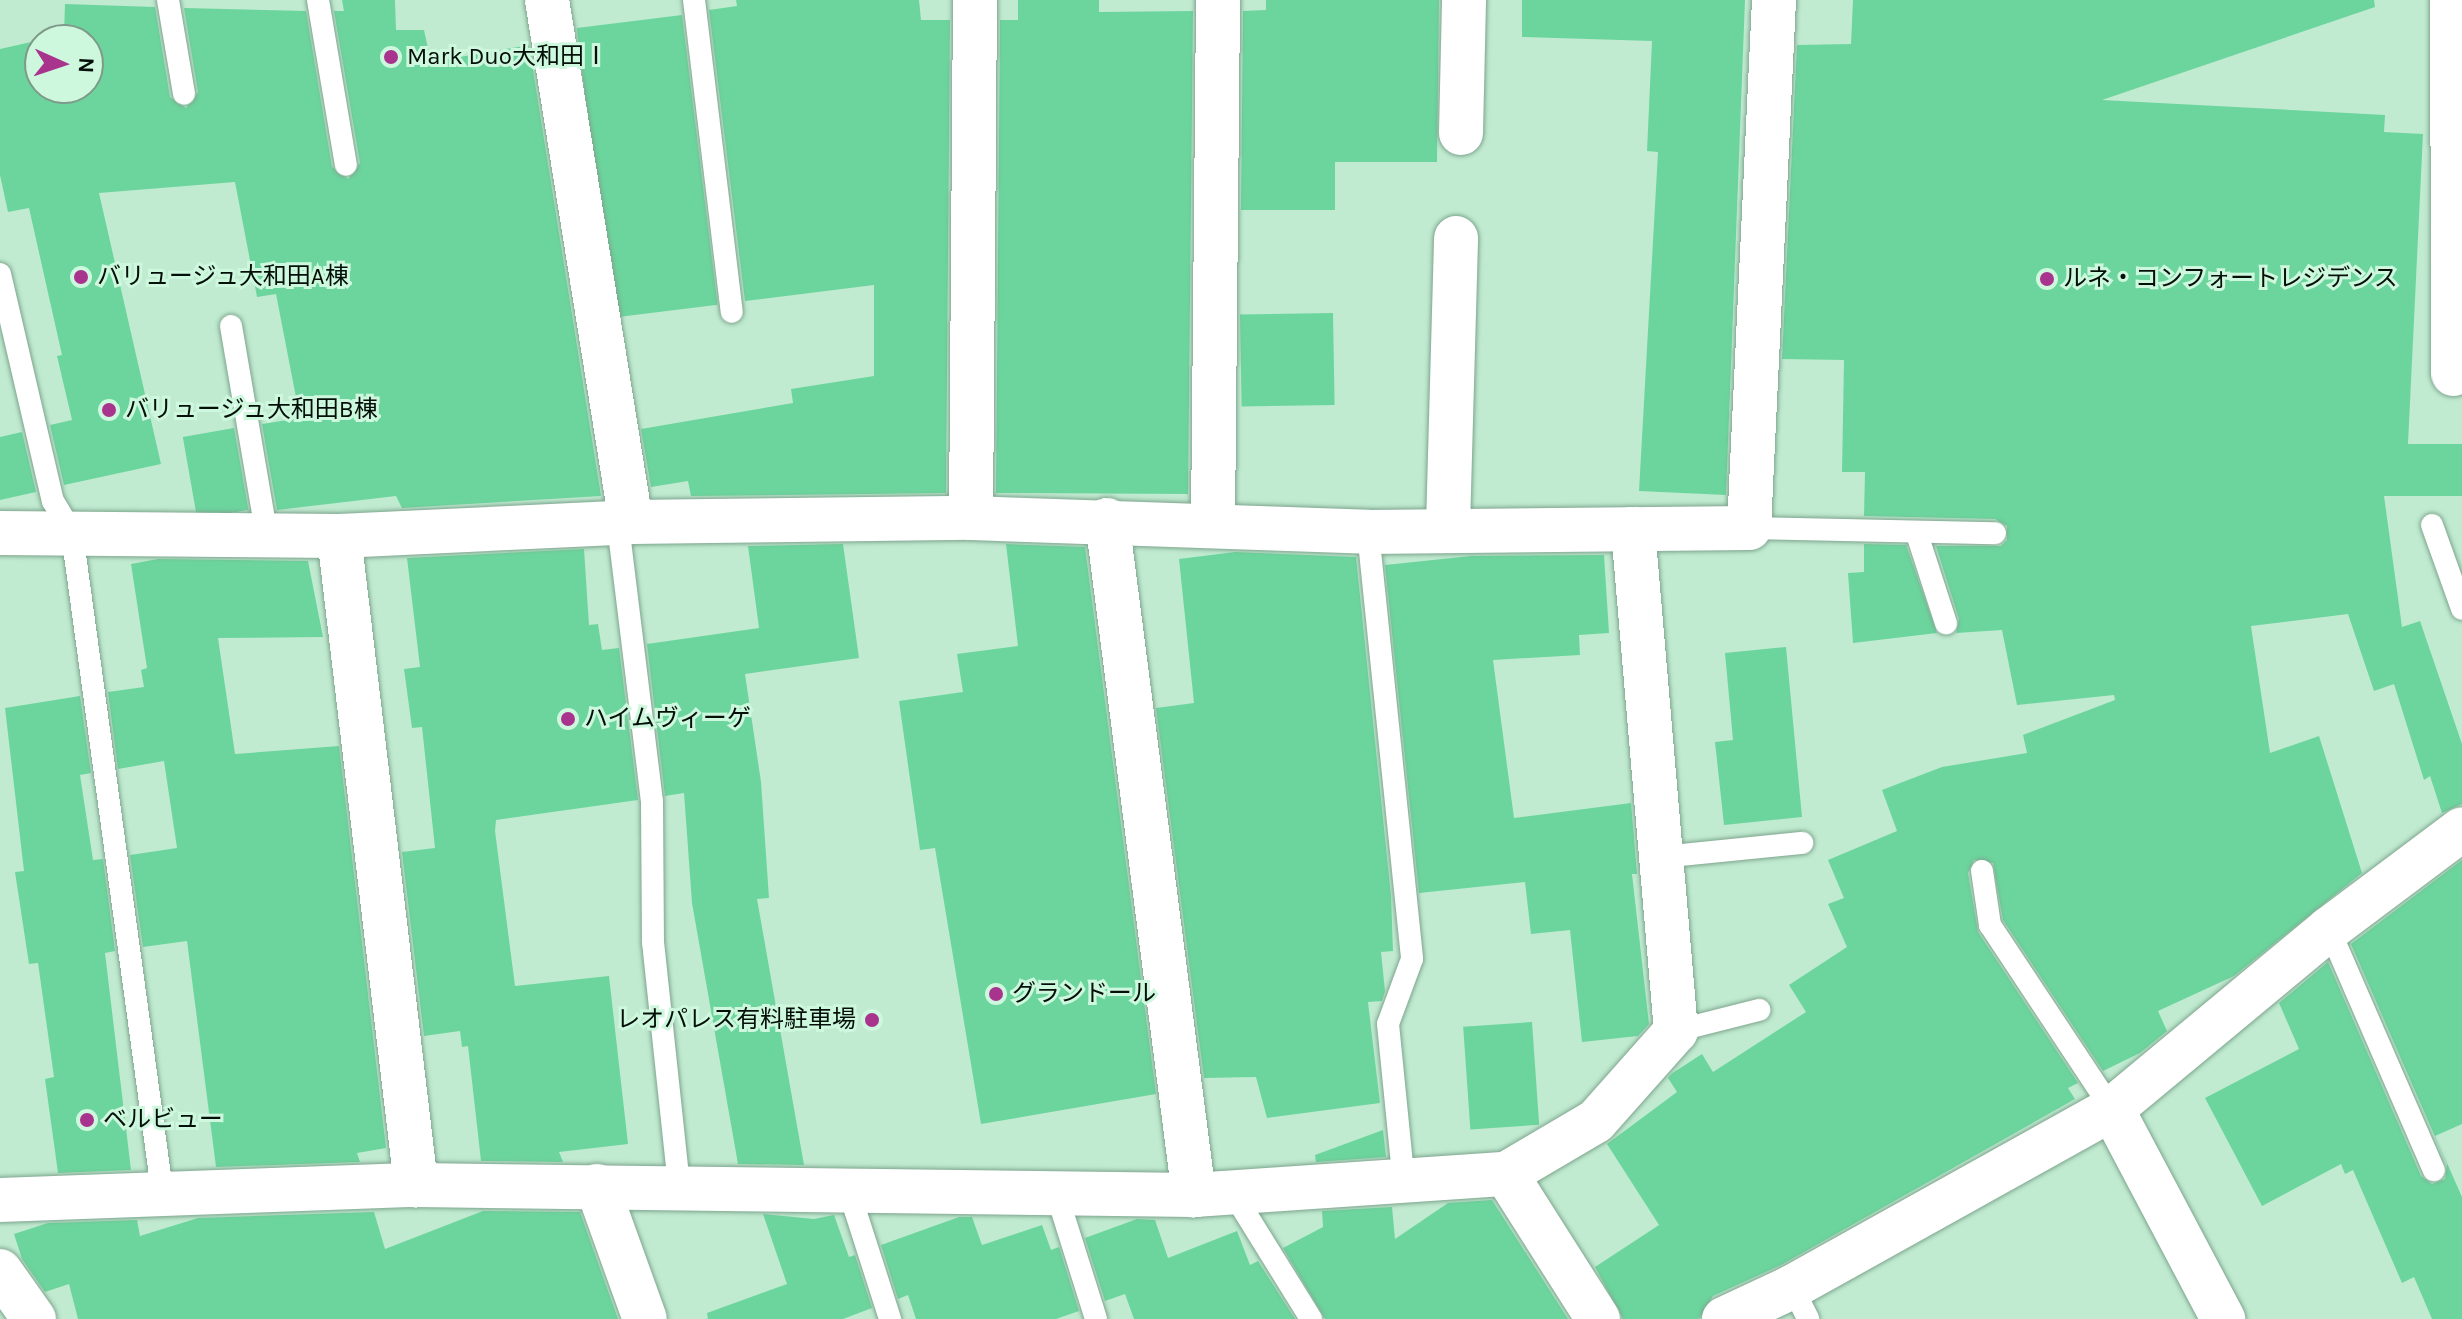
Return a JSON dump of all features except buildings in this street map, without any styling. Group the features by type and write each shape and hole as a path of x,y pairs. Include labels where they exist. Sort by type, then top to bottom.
{"street":[{"path":"547,0 631,522"},
{"path":"971,518 975,0"},
{"path":"1213,524 1218,0"},
{"path":"1461,133 1464,0"},
{"path":"0,533 339,536 631,522 971,518 1107,520 1368,532 1448,527 1749,528 1774,0"},
{"path":"2452,0 2457,149 2453,374"},
{"path":"1448,527 1456,238"},
{"path":"1107,520 1213,1194"},
{"path":"0,1200 162,1190 416,1185 1213,1194 1506,1174 1596,1121 1676,1031 1633,529"},
{"path":"339,536 416,1185"},
{"path":"1724,1319 1800,1303 2112,1109 2329,929 2462,829"},
{"path":"2112,1109 2223,1319"},
{"path":"1506,1174 1598,1319"},
{"path":"597,1186 645,1319"},
{"path":"0,1271 34,1319"}],"lane":[{"path":"168,0 184,94"},
{"path":"318,0 346,165"},
{"path":"694,0 732,312"},
{"path":"0,274 53,501 72,533 162,1190"},
{"path":"231,326 267,536"},
{"path":"631,522 620,541 652,802 653,942 679,1186"},
{"path":"2432,525 2462,609"},
{"path":"1749,528 1917,534 1995,533"},
{"path":"1368,532 1412,959 1388,1024 1404,1183"},
{"path":"1917,534 1946,623"},
{"path":"1661,857 1802,843"},
{"path":"1982,871 1990,925 2112,1109"},
{"path":"2329,929 2434,1170"},
{"path":"1676,1031 1759,1010"},
{"path":"848,1188 890,1319"},
{"path":"1056,1192 1096,1319"},
{"path":"1213,1194 1311,1319"}],"place":[{"name":"Mark Duo大和田Ⅰ","path":"391,57"},
{"name":"バリュージュ大和田A棟","path":"81,277"},
{"name":"ルネ・コンフォートレジデンス","path":"2047,279"},
{"name":"バリュージュ大和田B棟","path":"109,410"},
{"name":"ハイムヴィーゲ","path":"568,719"},
{"name":"グランドール","path":"996,994"},
{"name":"レオパレス有料駐車場","path":"872,1020"},
{"name":"ベルビュー","path":"87,1120"}]}
